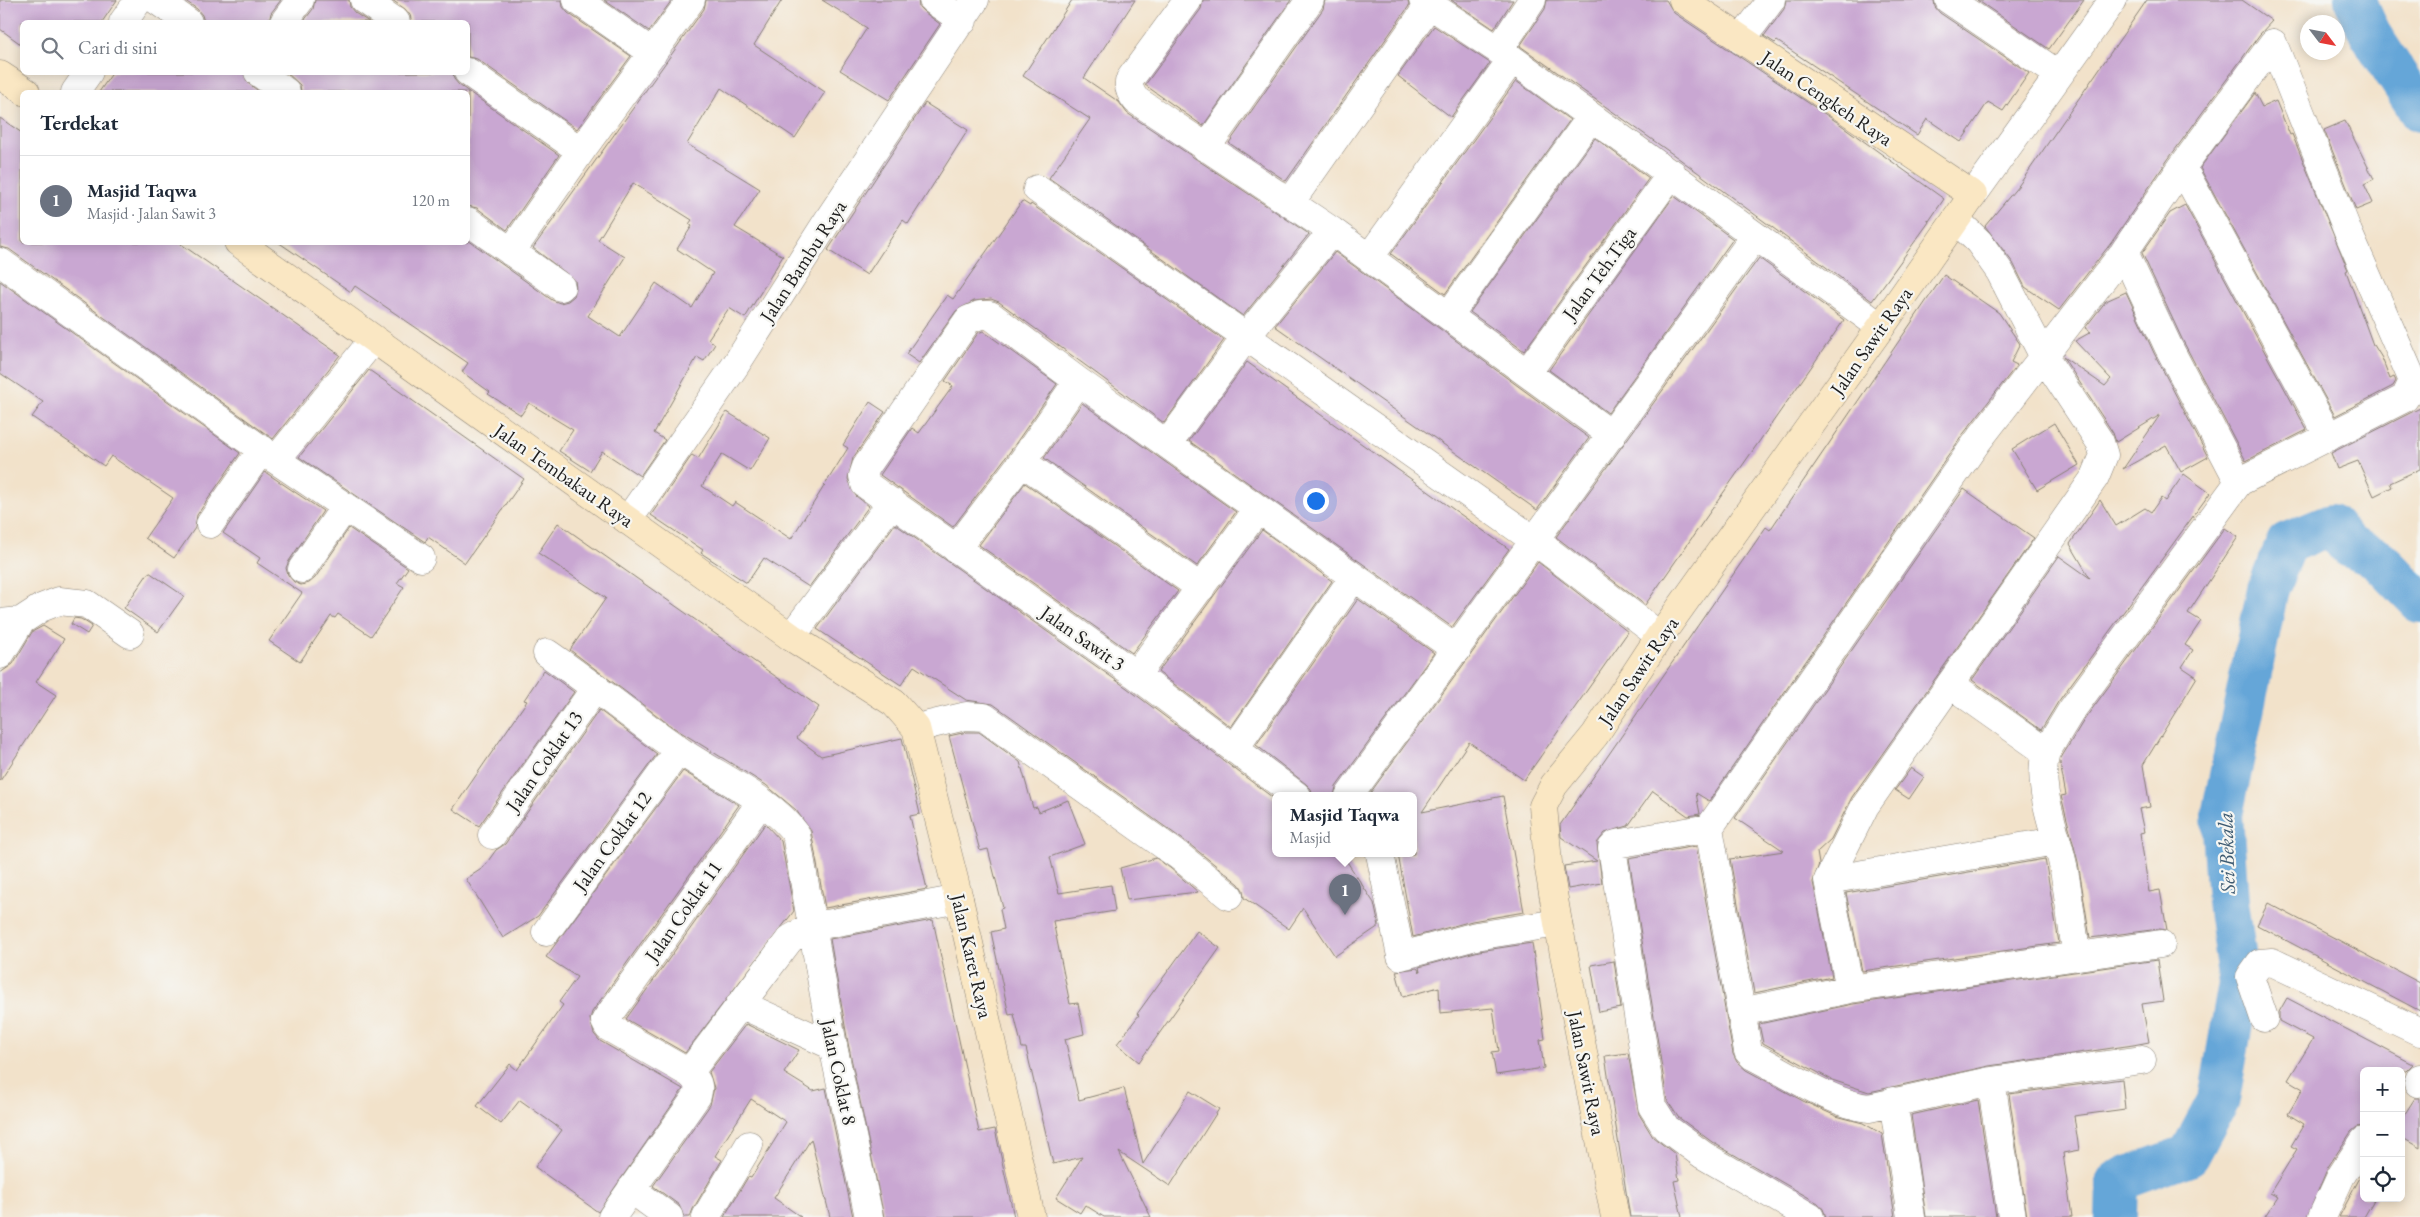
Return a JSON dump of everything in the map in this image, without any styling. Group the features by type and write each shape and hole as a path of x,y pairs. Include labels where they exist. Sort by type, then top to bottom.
{"street":[{"path":"124,20 139,0"},
{"path":"156,0 185,20"},
{"path":"285,20 300,0"},
{"path":"364,0 393,20"},
{"path":"577,0 653,53"},
{"path":"511,252 580,151 690,0"},
{"path":"933,0 969,10"},
{"path":"1188,0 1128,83 1136,100 1332,231 1612,435"},
{"path":"1206,148 1310,0"},
{"path":"1369,258 1506,54 1532,0"},
{"name":"Jalan Cengkeh Raya","path":"1683,0 1972,195"},
{"path":"1741,40 1771,0"},
{"path":"1949,0 2058,74"},
{"path":"1972,195 2113,0"},
{"path":"1290,204 1426,2 1506,54 1881,327"},
{"name":"Jalan Bambu Raya","path":"628,520 735,366 846,193 969,10"},
{"path":"2077,957 2063,864 2056,841 2046,792 2042,764 2046,752 2071,711 2239,482 2405,398 2414,381 2348,232 2273,43 2182,167 2124,252 1977,442 1709,828 1748,1051 1753,1056 1833,1098 1859,1107 1869,1108 1990,1081 2142,1060"},
{"path":"470,73 580,151"},
{"path":"0,75 23,90"},
{"path":"76,90 87,75"},
{"path":"262,75 283,90"},
{"path":"1449,315 1591,117"},
{"path":"2182,167 2329,437"},
{"name":"Jalan Teh.Tiga","path":"1527,373 1672,173"},
{"path":"1037,189 1534,540 1660,636"},
{"name":"Jalan Sawit Raya","path":"1615,1217 1558,923 1548,862 1543,806 1554,785 1595,734 1660,636 1881,327 1972,195"},
{"path":"1850,989 1828,880 1865,806 2095,477 2104,455 2100,442 2044,357 2000,272 1979,242 1956,220"},
{"path":"470,222 561,286"},
{"path":"1168,443 1246,337 1332,231"},
{"path":"1352,792 1457,650 1534,540 1755,236"},
{"name":"Jalan Tembakau Raya","path":"242,245 791,637 894,703"},
{"path":"2124,252 2168,346 2239,482"},
{"path":"0,262 269,455 421,558"},
{"name":"Jalan Sawit 3","path":"1078,381 990,315 980,315 968,320 866,467 863,476 865,484 1136,675 1292,792"},
{"path":"210,524 269,455 373,340"},
{"path":"956,549 1022,462 1078,381 1168,443 1353,578 1457,650"},
{"path":"1022,462 1201,588"},
{"path":"791,637 892,502"},
{"path":"302,569 346,507"},
{"path":"1136,675 1258,509"},
{"path":"1235,748 1353,578"},
{"path":"0,656 10,622 59,602 86,604 130,634"},
{"name":"Jalan Coklat 8","path":"547,653 596,687 679,750 761,802 787,822 796,834 833,1046 869,1217"},
{"path":"1950,684 2046,752"},
{"name":"Jalan Coklat 13","path":"492,835 596,687"},
{"name":"Jalan Karet Raya","path":"894,703 916,728 959,899 1031,1217"},
{"path":"916,728 966,716 984,717 1179,856 1229,896"},
{"name":"Jalan Coklat 12","path":"546,932 679,750"},
{"name":"Jalan Coklat 11","path":"689,1073 608,1027 606,1021 761,802"},
{"path":"1709,828 1616,844 1612,848 1652,1106 1666,1128 1703,1155 1810,1217"},
{"path":"1828,880 2056,841"},
{"path":"1381,857 1401,956 1476,936 1558,923"},
{"path":"612,1217 697,1096 700,1086 697,1080 689,1073 790,940 811,927 959,899"},
{"path":"1741,1012 1850,989 2161,944"},
{"path":"2264,1018 2250,977 2260,964 2272,962 2420,1032"},
{"path":"740,1004 833,1046"},
{"path":"1990,1081 2012,1217"},
{"path":"1893,1102 1910,1217"},
{"path":"706,1217 749,1145"},
{"path":"2322,1217 2341,1176 2360,1148"},
{"path":"631,1189 669,1217"}],"building":[{"path":"0,0 117,0 103,20 20,20 20,44 0,29"},
{"path":"184,0 281,0 271,13 269,20 203,20 197,9"},
{"path":"315,0 349,0 350,7 355,13 366,20 305,20 313,9"},
{"path":"392,0 562,0 563,7 568,13 631,56 577,129 477,59 470,57 470,20 411,20 405,9"},
{"path":"604,0 672,0 649,31"},
{"path":"706,0 782,0 754,45 825,92 795,138 721,88 687,144 760,189 735,227 783,256 745,318 729,308 708,339 715,344 704,361 697,357 654,433 665,440 640,476 602,451 590,471 559,451 573,430 529,403 521,415 488,394 490,392 462,372 468,363 355,286 351,292 282,245 470,245 470,241 552,300 560,303 568,301 574,296 576,289 575,280 533,248 704,9","holes":["633,183 692,220 689,224 692,226 677,249 713,273 692,308 656,283 620,337 588,316 625,257 598,240"]},
{"path":"822,0 918,0 919,7 940,24 889,100 840,70 867,28"},
{"path":"1072,0 1135,0 1084,78 1119,102 1127,113 1309,234 1243,316 1049,178 1090,119 1023,76"},
{"path":"1203,0 1291,0 1203,126 1145,85 1201,9"},
{"path":"1325,0 1408,0 1409,6 1286,181 1229,143 1323,9"},
{"path":"1451,0 1513,0 1494,29"},
{"path":"1547,0 1666,0 1674,13 1837,122 1944,199 1929,221 1927,219 1929,222 1872,301 1681,160 1520,46 1545,9"},
{"path":"1786,0 1934,0 1935,7 1940,13 2029,73 2003,111 1988,102 1961,142 1927,119 1917,135 1777,41 1775,43 1764,36 1784,9"},
{"path":"1977,0 2084,0 2049,49"},
{"path":"2147,0 2242,0 2272,21 2260,34 2169,158 2111,243 2059,310 2025,287 2013,263 1985,226 2019,185"},
{"path":"1434,26 1490,63 1451,117 1398,76"},
{"path":"111,75 244,75 249,84 257,90 100,90"},
{"path":"289,75 453,75 459,85 466,90 301,90 300,85"},
{"path":"1516,81 1570,120 1445,294 1391,254"},
{"path":"470,93 559,155 507,230 477,208 470,206"},
{"path":"2255,93 2262,107 2276,101 2290,135 2292,134 2348,270 2346,271 2373,345 2382,358 2390,379 2394,377 2396,381 2393,386 2335,416 2200,168"},
{"path":"925,103 968,130 908,224 903,220 867,275 828,250"},
{"path":"0,118 20,132 20,245 182,245 340,355 273,439 9,249 0,247"},
{"path":"2345,121 2374,179 2364,184 2373,203 2356,210 2324,130"},
{"path":"1595,138 1649,178 1524,351 1470,312"},
{"path":"1674,196 1733,239 1608,413 1549,370"},
{"path":"1022,201 1030,206 1031,204 1224,340 1164,423 999,302 991,299 974,301 956,311 919,363 906,354 947,295 953,299"},
{"path":"2185,205 2307,430 2246,461 2182,339 2142,253 2170,213"},
{"path":"1335,252 1589,438 1537,510 1275,326"},
{"path":"1759,258 1844,320 1645,605 1556,537"},
{"path":"1944,275 1999,313 2020,344 2011,362 2017,365 1964,433 1709,801 1696,793 1700,814 1688,816 1653,791 1628,826 1605,833 1597,843 1602,883 1568,889 1564,866 1597,861 1561,837 1560,825 1766,527 1770,530"},
{"path":"0,281 240,453 197,515 195,528 174,558 145,538 173,498 111,456 104,466 32,417 43,402 0,373"},
{"path":"2126,292 2154,353 2208,457 2181,472 2166,445 2123,469 2160,415 2116,442 2113,433 2063,357 2105,386 2111,379 2075,341 2091,332 2085,328 2106,301"},
{"path":"983,331 1057,384 1009,453 953,527 880,475 912,428 919,433 953,386 945,381 978,333"},
{"path":"1247,362 1509,549 1452,627 1189,441"},
{"path":"369,370 524,479 465,563 428,537 425,542 299,457"},
{"path":"870,402 885,412 853,458 848,479 856,496 869,506 809,587 764,558 747,583 701,553 703,550 651,515 692,455 698,459 727,412 770,438 750,471 722,454 702,486 732,506 735,502 791,539 848,448 843,445"},
{"path":"1082,403 1236,512 1197,566 1044,458"},
{"path":"2420,408 2420,469 2390,483 2392,487 2374,496 2358,461 2337,469 2331,453"},
{"path":"2054,423 2079,465 2037,490 2012,449"},
{"path":"265,472 323,511 286,568 288,575 294,582 301,585 309,583 315,578 349,528 408,568 397,583 404,587 371,636 338,614 335,618 331,616 300,662 269,641 302,593 257,563 260,558 223,533"},
{"path":"2184,474 2210,493 2058,702 2041,730 1972,680 2059,556 2090,578 2070,544 2100,500 2116,526 2145,508 2151,512 2161,498 2165,501"},
{"path":"1025,483 1178,591 1132,653 979,545"},
{"path":"1964,489 2034,538 1852,797 1831,839 1817,852 1819,864 1813,882 1832,977 1754,993 1730,859 1784,851 1735,818"},
{"path":"558,523 819,707 797,738 821,756 902,738 920,814 910,816 927,889 825,908 811,831 796,810 766,785 671,726 570,650 606,598 538,553"},
{"path":"895,524 1127,688 1272,797 1272,857 1344,857 1374,903 1379,926 1335,956 1303,908 1289,929 1244,898 1243,890 1239,884 1189,844 993,704 966,700 914,666 901,685 817,629"},
{"path":"2225,528 2238,537 2188,613 2201,621 2185,645 2193,650 2182,667 2197,677 2143,765 2150,807 2139,809 2144,832 2140,833 2149,892 2160,890 2167,930 2159,929 2090,938 2078,862 2061,796 2066,795 2060,763 2061,758 2084,720"},
{"path":"1262,530 1332,581 1231,727 1158,672"},
{"path":"1538,562 1628,632 1524,780 1469,742 1422,812 1503,796 1524,912 1472,921 1413,937 1399,857 1417,857 1417,792 1371,792"},
{"path":"149,572 184,596 158,632 124,608"},
{"path":"1358,599 1434,653 1336,787 1335,792 1311,792 1306,784 1256,745"},
{"path":"74,618 81,619 92,626 87,634 71,624"},
{"path":"43,626 64,639 36,682 56,695 0,781 0,673 13,664 32,632"},
{"path":"544,670 574,692 479,826 453,809 527,701 524,700"},
{"path":"599,710 657,754 538,916 503,938 466,879 483,868 496,850 505,844"},
{"path":"967,732 979,732 1020,762 1033,808 1037,807 1039,812 1068,800 1085,844 1050,857 1059,893 1111,885 1115,911 1053,921 1070,1004 1078,1003 1084,1034 1065,1039 1079,1100 1124,1088 1143,1164 1190,1091 1219,1109 1170,1186 1119,1152 1151,1217 1104,1217 1085,1205 1080,1213 1056,1198 1082,1157 1053,1164 1026,1048 1022,1048 1014,1014 1009,1015 991,932 1004,929 1000,909 1003,908 988,849 980,851 949,736"},
{"path":"1911,768 1924,777 1909,799 1895,790"},
{"path":"683,771 739,805 592,1012 590,1019 594,1034 600,1041 683,1089 598,1212 535,1167 562,1130 520,1100 501,1124 477,1106 510,1064 517,1070 563,1005 559,1002 577,977 546,957"},
{"path":"765,824 781,841 794,911 685,1053 626,1019"},
{"path":"1696,846 1733,1054 1737,1062 1746,1070 1803,1101 1836,1116 1863,1123 1882,1134 1895,1217 1826,1217 1818,1203 1712,1142 1678,1117 1667,1100 1629,858"},
{"path":"1156,858 1198,892 1127,900 1120,868"},
{"path":"2045,859 2059,943 1862,971 1846,893"},
{"path":"2268,903 2420,983 2420,1011 2257,925"},
{"path":"933,920 979,1132 995,1129 1014,1217 884,1217 848,1043 830,939"},
{"path":"1197,931 1220,948 1139,1062 1117,1044"},
{"path":"1532,943 1545,1039 1540,1040 1544,1068 1496,1075 1492,1052 1499,1051 1493,1008 1440,1013 1439,987 1403,997 1396,971 1417,968 1420,972 1419,967 1479,951"},
{"path":"2157,960 2163,1001 2142,1004 2149,1042 1989,1066 1869,1092 1832,1080 1763,1043 1759,1024 1853,1004"},
{"path":"1614,961 1621,1008 1599,1012 1591,965"},
{"path":"2287,998 2413,1064 2406,1071 2405,1067 2360,1067 2360,1127 2351,1132 2328,1167 2307,1217 2265,1217 2278,1197 2270,1193 2297,1149 2291,1146 2304,1124 2288,1114 2303,1089 2288,1080 2313,1039 2279,1021 2279,1012"},
{"path":"746,1024 799,1050 784,1073 813,1091 826,1088 853,1217 830,1217 811,1139 774,1198 801,1217 724,1217 748,1177 751,1178 786,1122 751,1099 715,1156 722,1160 690,1217 684,1217 679,1205 653,1186 710,1105 714,1088 709,1072"},
{"path":"1628,1053 1639,1114 1653,1137 1675,1154 1679,1180 1674,1181 1682,1217 1630,1217 1605,1056"},
{"path":"2122,1079 2125,1109 2074,1116 2079,1150 2063,1153 2072,1217 2027,1217 2009,1094"},
{"path":"2415,1098 2420,1098 2420,1148 2405,1139 2405,1114"},
{"path":"1978,1100 1996,1217 1926,1217 1911,1115"},
{"path":"2360,1178 2360,1202 2373,1202 2364,1217 2339,1217"}],"waterway":[{"name":"Sei Bekala","path":"2355,0 2370,34 2420,111"},
{"name":"Sei Bekala","path":"2116,1217 2117,1181 2189,1155 2219,1099 2239,983 2228,902 2222,815 2268,589 2287,543 2331,525 2348,546 2377,558 2420,602"}],"place":[{"name":"Masjid Taqwa","path":"1345,915"}]}
